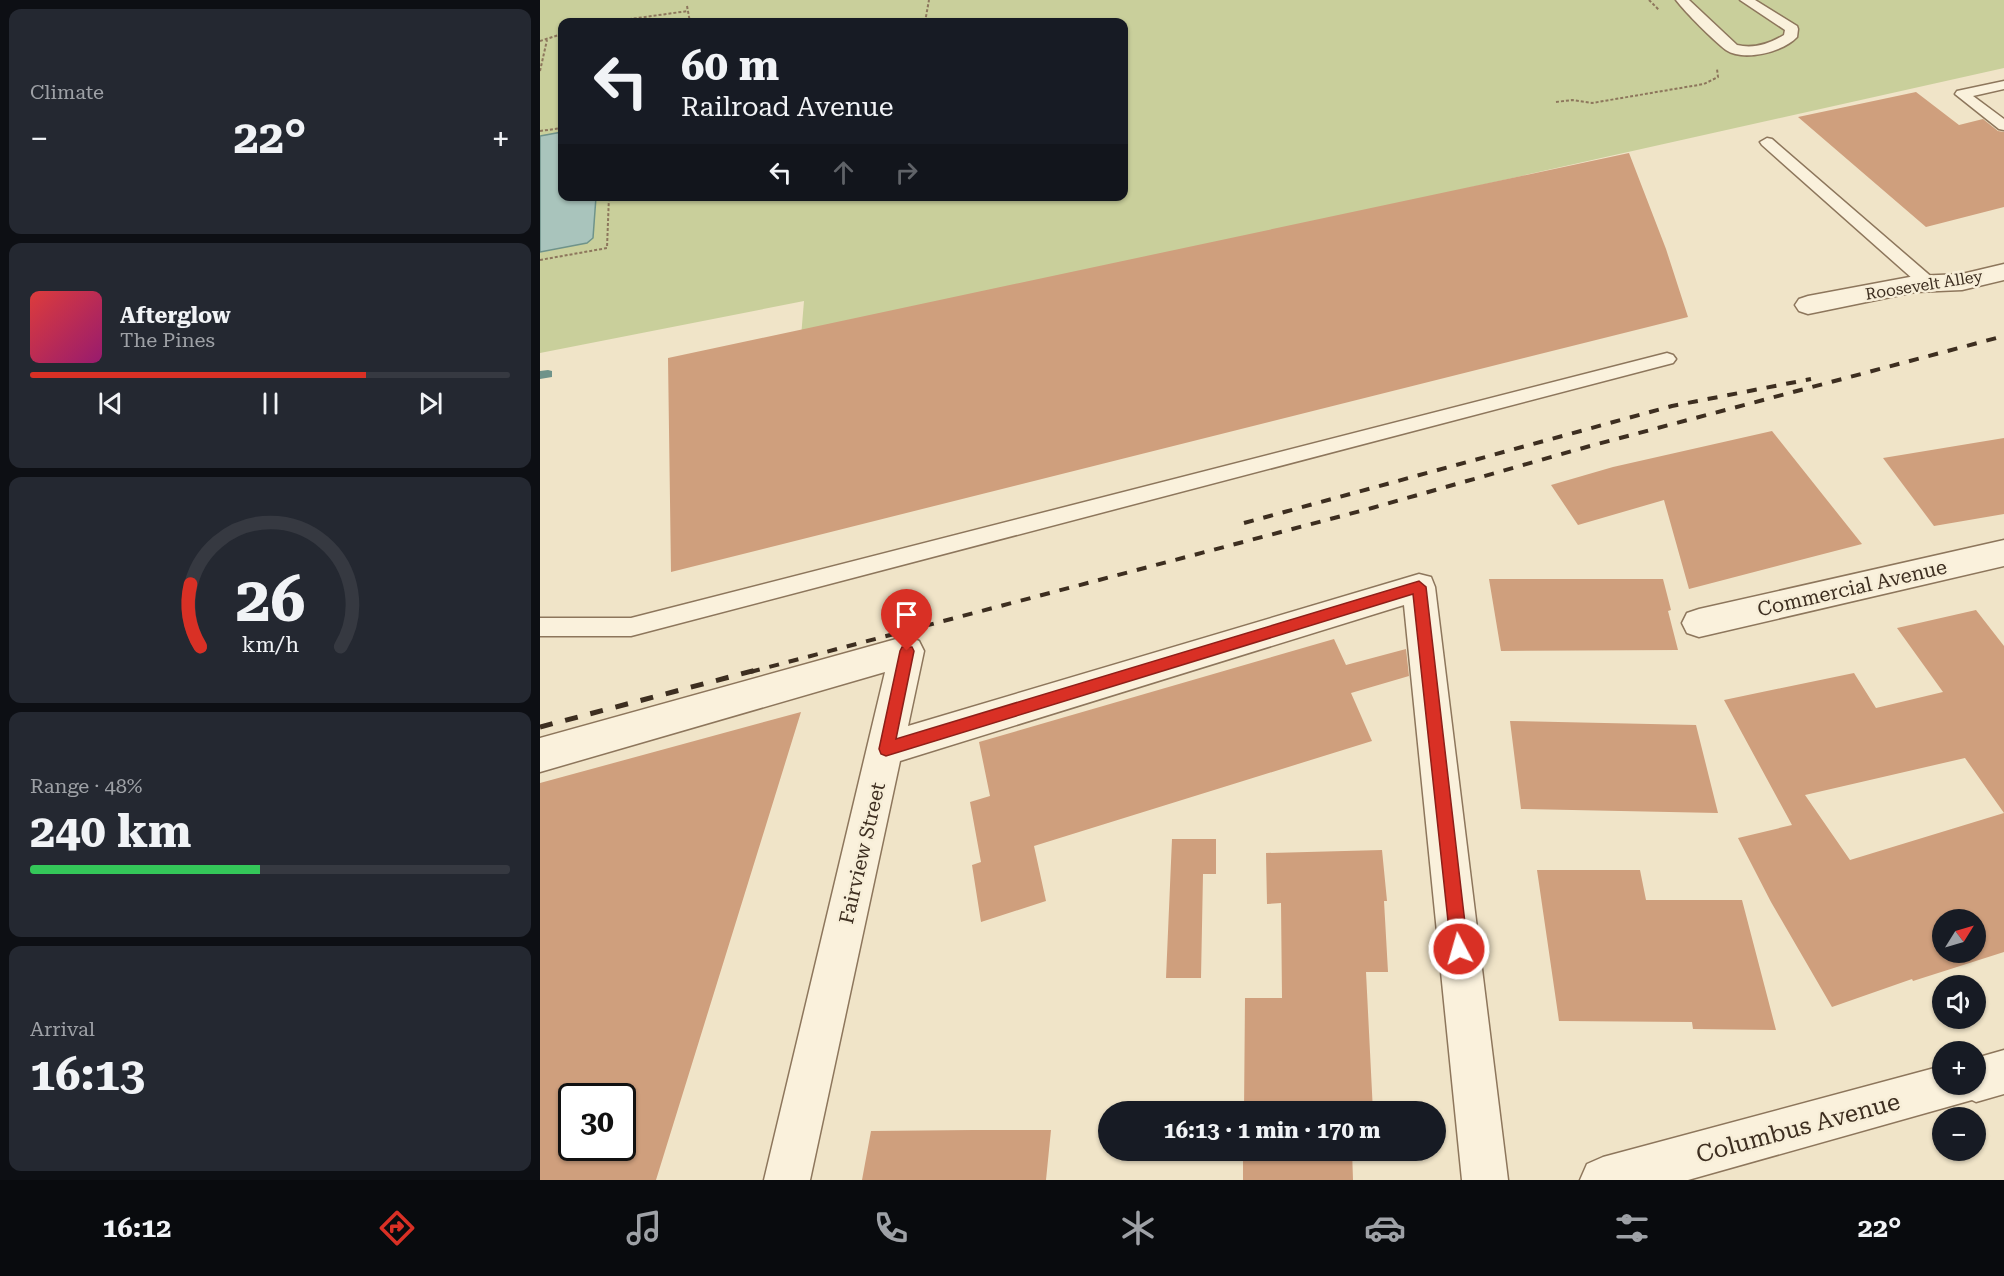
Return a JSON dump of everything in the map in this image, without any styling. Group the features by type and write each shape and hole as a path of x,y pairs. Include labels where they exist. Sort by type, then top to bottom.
{"street":[{"name":"Roosevelt Alley","path":"1808,306 1915,284 1962,282 2004,272"},
{"name":"Commercial Avenue","path":"1699,623 2002,556"},
{"path":"886,749 1419,587 1485,1180"},
{"name":"Fairview Street","path":"540,755 907,651 787,1180"},
{"path":"1986,1077 2004,1072"},
{"name":"Columbus Avenue","path":"1603,1180 1932,1091"}],"lane":[{"path":"1682,0 1732,48 1743,52 1773,47 1790,37 1792,29 1746,0"},
{"path":"2004,85 1962,94 2004,126"},
{"path":"1767,142 1928,283"},
{"path":"540,627 631,627 1668,359"}],"path":[{"path":"926,18 929,0"},
{"path":"1649,0 1665,15"},
{"path":"687,6 689,18"},
{"path":"638,18 688,11"},
{"path":"540,41 558,36"},
{"path":"540,71 547,40"},
{"path":"1556,102 1572,100 1592,103 1704,84 1718,77 1719,71 1712,62"},
{"path":"540,131 558,129"},
{"path":"540,260 607,248 609,201"}],"green space":[{"path":"540,0 2004,0 2004,68 801,337 804,301 540,353"}],"water":[{"path":"558,133 558,201 596,201 593,238 587,243 540,252 540,136"}],"building":[{"path":"1916,92 1959,125 1983,119 1998,131 2004,132 2004,207 1926,227 1798,117"},
{"path":"1629,153 1666,249 1688,317 671,572 668,358"},
{"path":"1772,431 1862,544 1689,589 1664,500 1578,525 1551,485 1613,467"},
{"path":"2004,438 2004,514 1934,526 1883,458"},
{"path":"1489,579 1663,579 1678,650 1501,651"},
{"path":"1976,610 2004,646 2004,813 2004,952 1986,958 1986,909 1932,909 1932,963 1969,963 1913,981 1912,979 1832,1007 1771,902 1738,838 1792,825 1724,700 1854,673 1876,708 1943,692 1897,628","holes":["1965,758 2004,813 1850,860 1805,795"]},
{"path":"1334,639 1346,665 1406,649 1409,676 1351,693 1372,741 1034,846 1046,901 981,922 972,865 981,862 970,802 990,796 979,742"},
{"path":"801,712 656,1180 540,1180 540,783"},
{"path":"1510,721 1696,725 1718,813 1521,809"},
{"path":"1172,839 1216,839 1216,874 1203,874 1201,978 1166,978"},
{"path":"1382,850 1387,901 1384,901 1388,972 1366,972 1372,1101 1244,1101 1245,998 1282,998 1281,903 1267,904 1266,853"},
{"path":"1537,870 1640,870 1646,900 1742,900 1776,1030 1693,1029 1692,1022 1559,1021"},
{"path":"1051,1130 1046,1180 862,1180 871,1131"},
{"path":"1243,1161 1352,1161 1353,1180 1243,1180"}],"waterway":[{"path":"540,375 548,374"}],"railway":[{"path":"750,672 1372,508 1590,446 2004,336"},
{"path":"1244,523 1672,406 1811,379"},
{"path":"540,727 756,670"}],"route":[{"path":"907,651 886,749 1419,587 1459,949"}]}
